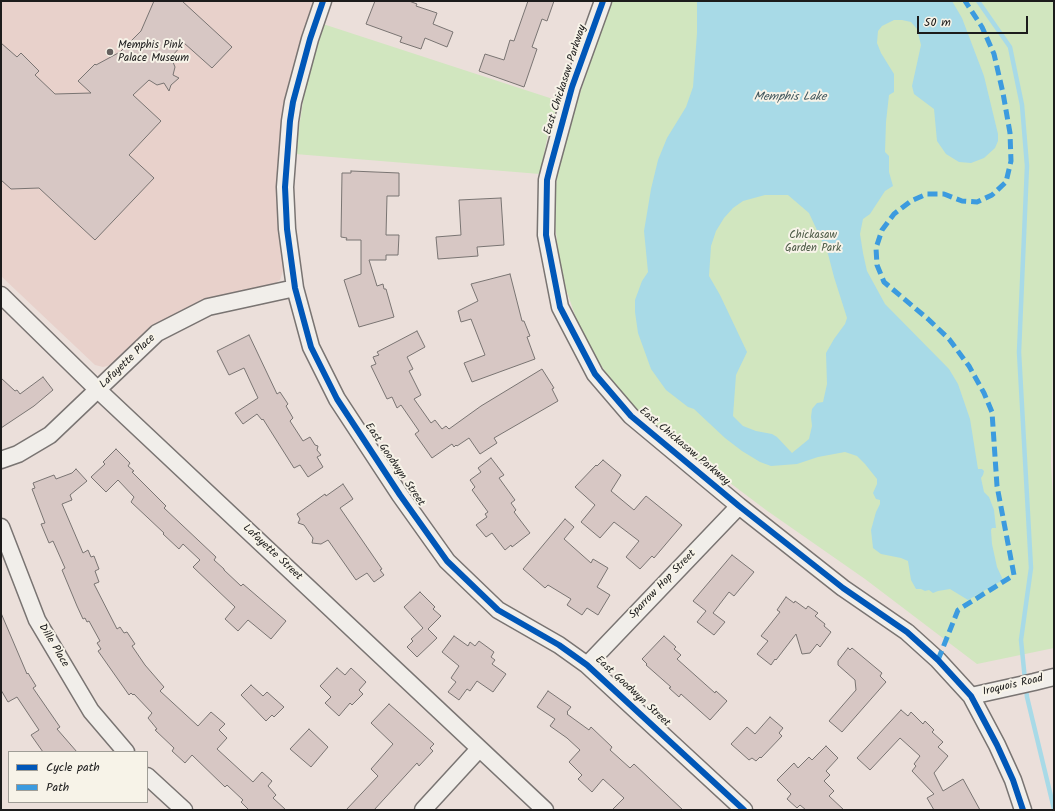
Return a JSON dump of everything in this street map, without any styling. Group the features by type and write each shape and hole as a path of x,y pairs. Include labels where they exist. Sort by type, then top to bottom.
{"street":[{"name":"East Goodwyn Street","path":"323,1 297,84 290,121 285,187 287,229 295,288 311,347 337,399 400,495 447,561 498,610 559,645 587,664 744,810"},
{"name":"East Chickasaw Parkway","path":"603,1 570,94 547,180 546,235 560,307 595,374 631,416 739,506 844,588 907,632 938,660 971,696 1013,780 1023,810"},
{"name":"Lafayette Place","path":"1,460 18,454 50,435 157,333 208,307 295,288"},
{"name":"Lafayette Street","path":"1,295 98,390 545,810"},
{"name":"Sparrow Hop Street","path":"587,664 739,506"},
{"name":"Dille Place","path":"1,528 37,620 91,711 125,751"},
{"name":"Iroquois Road","path":"971,696 1054,676"},
{"path":"423,810 479,749"},
{"path":"148,777 184,810"}],"shaded area":[{"path":"1,1 315,1 289,81 282,123 277,176 284,254 283,271 280,280 273,285 215,297 111,365 103,367 95,365 1,276"}],"green space":[{"name":"Chickasaw Garden Park","path":"611,1 1054,1 1054,302 1051,463 1054,518 1054,648 977,664 865,579 766,510 673,440 636,410 612,382 593,353 578,324 566,289 559,257 555,225 555,196 558,168 565,138"},
{"path":"323,24 559,101 549,129 540,174 295,154 305,88"}],"water":[{"name":"Memphis Lake","path":"697,1 952,1 962,18 984,76 998,134 998,141 995,148 984,158 971,163 959,162 946,154 937,141 934,109 914,94 912,86 921,45 917,29 911,22 902,20 894,20 882,26 878,31 877,43 881,53 894,74 894,92 889,95 885,152 889,156 889,172 893,186 885,191 870,214 863,219 860,234 867,271 885,304 949,369 958,384 970,419 978,469 982,469 984,471 981,478 984,492 989,497 994,510 996,528 992,528 991,530 992,544 997,567 1003,580 968,600 950,589 933,593 929,590 925,591 916,589 911,580 908,561 881,554 873,548 871,530 880,504 880,500 876,499 873,493 877,484 877,479 857,456 845,452 818,457 797,464 771,466 760,462 725,438 694,409 688,407 666,390 651,369 638,333 635,312 635,300 642,281 648,272 644,231 651,189 658,160 667,138 686,107 693,87 697,33","holes":["765,195 788,195 809,213 828,254 847,318 845,324 826,353 827,384 823,402 817,403 812,409 812,426 809,439 792,453 777,437 772,434 756,431 743,426 733,416 736,375 747,352 720,295 709,276 711,246 716,231 724,218 733,208 743,201"]}],"building":[{"path":"154,1 182,1 232,47 212,68 184,43 171,57 175,67 173,75 179,78 171,85 169,91 164,83 157,85 149,80 133,95 161,121 129,155 154,178 95,240 39,188 11,189 1,180 1,43 17,57 21,53 39,71 35,75 55,94 91,93 78,81 95,64 96,65 120,52 141,31"},
{"path":"375,1 409,1 417,4 416,6 437,13 433,24 453,32 447,47 425,38 421,49 400,42 402,37 366,24"},
{"path":"528,1 554,1 547,21 542,19 532,47 537,49 524,87 479,71 485,54 504,60 510,40 514,41"},
{"path":"351,171 399,173 399,196 387,196 386,235 399,235 398,255 386,255 386,260 369,260 377,286 383,284 384,289 386,289 394,317 359,327 344,280 361,274 361,240 346,240 347,238 341,237 342,173 351,173"},
{"path":"501,198 504,245 477,247 478,256 438,259 436,237 461,235 459,200"},
{"path":"510,274 522,321 524,321 530,336 527,337 535,359 472,382 464,363 485,355 471,319 461,322 458,311 478,301 471,284"},
{"path":"417,331 425,347 407,357 413,369 409,371 421,395 414,399 431,423 435,420 442,429 446,426 449,429 481,406 542,369 554,388 552,389 558,401 494,438 497,443 480,454 469,438 457,446 456,445 454,447 452,444 432,458 415,434 419,431 401,405 397,408 392,397 387,399 371,366 376,364 373,357 379,355 377,352"},
{"path":"249,335 277,394 280,392 288,404 286,406 293,418 290,421 303,441 310,437 315,445 318,446 317,450 321,455 317,457 323,467 308,477 300,465 294,468 263,419 262,420 257,414 243,424 235,413 258,398 244,368 229,375 217,351"},
{"path":"43,377 53,390 34,406 1,428 1,378 20,394"},
{"path":"116,449 130,463 128,466 134,471 132,472 166,506 164,508 216,557 214,560 241,586 243,584 286,621 271,639 248,620 238,631 225,619 235,607 193,567 200,560 183,544 179,549 163,534 164,533 131,502 134,497 118,480 106,492 91,477 105,464 103,462"},
{"path":"491,458 504,475 499,478 515,500 511,503 516,510 514,512 530,533 512,547 511,545 505,550 492,533 486,537 476,525 487,517 485,514 488,512 472,490 475,487 470,480 481,472 478,468"},
{"path":"603,460 621,475 611,491 634,510 646,496 682,525 654,558 652,556 640,569 626,557 639,541 614,522 600,538 581,522 595,505 575,487 596,465 597,466"},
{"path":"76,469 87,481 70,495 72,500 62,504 83,553 88,550 91,557 94,556 99,569 95,571 99,582 94,584 117,629 120,627 124,633 127,632 135,644 132,646 145,665 164,687 160,691 198,726 211,712 225,724 219,730 227,738 217,749 253,782 262,772 272,781 268,786 276,795 273,798 286,810 249,810 241,802 243,800 227,785 225,787 192,755 185,763 172,751 174,748 155,730 157,729 148,718 152,713 134,694 133,695 131,693 129,695 98,651 101,649 97,643 100,641 89,621 87,622 85,618 83,619 77,606 62,570 65,568 53,541 49,543 41,524 45,523 32,489 35,488 33,483 54,475 56,479 72,473"},
{"path":"343,484 353,499 340,508 382,569 380,570 384,575 374,582 367,573 356,580 328,540 321,544 312,543 313,538 304,525 298,523 300,519 297,514 325,494 326,496"},
{"path":"565,519 574,527 564,539 591,563 593,559 608,568 597,587 610,595 598,615 587,608 582,615 567,605 571,599 548,585 545,588 523,569"},
{"path":"732,555 754,572 734,596 729,592 713,613 725,622 714,635 697,622 706,611 693,601"},
{"path":"420,592 435,607 433,609 441,616 428,629 437,638 417,657 407,647 413,641 411,639 423,628 404,607"},
{"path":"786,597 794,603 795,601 806,609 808,606 818,613 815,616 825,624 824,626 831,632 820,647 817,644 810,653 802,654 796,634 771,665 757,654 768,641 761,636 780,612 777,610"},
{"path":"1,613 27,674 28,673 36,686 33,688 60,727 57,729 76,751 42,751 31,735 39,730 17,697 8,702 1,690"},
{"path":"454,636 468,646 470,642 475,646 479,641 494,652 491,657 495,660 492,664 506,674 493,692 477,681 470,691 467,689 459,700 448,692 456,682 451,678 459,666 442,652"},
{"path":"664,636 676,647 674,649 681,655 677,659 715,693 716,691 727,701 710,720 681,694 679,697 669,688 671,687 646,665 647,664 642,659"},
{"path":"848,648 850,650 852,648 882,673 880,676 886,682 842,732 829,721 856,690 855,680 838,665 838,661"},
{"path":"337,668 345,675 351,668 366,682 359,690 363,694 352,705 350,703 339,716 325,703 331,697 320,686"},
{"path":"251,685 263,696 267,692 284,707 274,717 272,715 266,721 241,695"},
{"path":"548,691 571,707 567,714 589,730 591,727 612,747 610,750 630,768 634,764 683,810 612,810 624,798 603,779 592,792 578,779 582,775 569,762 580,750 567,738 550,726 555,719 537,707"},
{"path":"389,704 434,744 430,748 433,751 419,766 417,763 374,810 346,810 378,776 371,769 393,744 371,723"},
{"path":"901,710 908,716 911,712 923,724 925,721 934,730 932,732 943,742 938,747 948,756 934,773 943,791 963,779 980,810 934,810 927,798 934,794 912,771 916,766 914,764 920,756 900,738 870,770 857,758"},
{"path":"770,717 783,728 779,733 782,736 761,758 760,757 756,761 752,758 749,760 731,744 747,727 755,734"},
{"path":"309,729 328,747 311,767 290,749"},
{"path":"826,746 838,758 826,771 830,775 824,781 834,791 829,796 844,810 806,810 800,805 797,808 787,799 791,794 777,780 794,763 798,768 809,757 812,760"}],"waterway":[{"path":"978,1 1010,47 1022,105 1027,166 1019,352 1031,568 1021,640 1025,680"},
{"path":"1026,688 1054,809"}],"marked path":[{"path":"938,660 958,610 1014,575 997,486 992,412 984,393 969,366 949,339 884,282 877,265 876,248 882,230 894,214 911,201 927,194 944,194 962,201 977,202 992,195 1006,182 1011,161 1010,133 1003,93 994,54 982,27 965,1"}],"cycle path":[{"path":"323,1 310,39 293,102 290,121 285,187 287,229 295,288 311,347 337,399 400,495 447,561 498,610 559,645 587,665 744,810"},
{"path":"603,1 572,87 547,180 546,235 560,307 595,374 631,416 739,506 843,588 907,632 938,660 971,696 997,745 1013,780 1023,810"}],"place":[{"name":"Memphis Pink Palace Museum","path":"110,52"}]}
